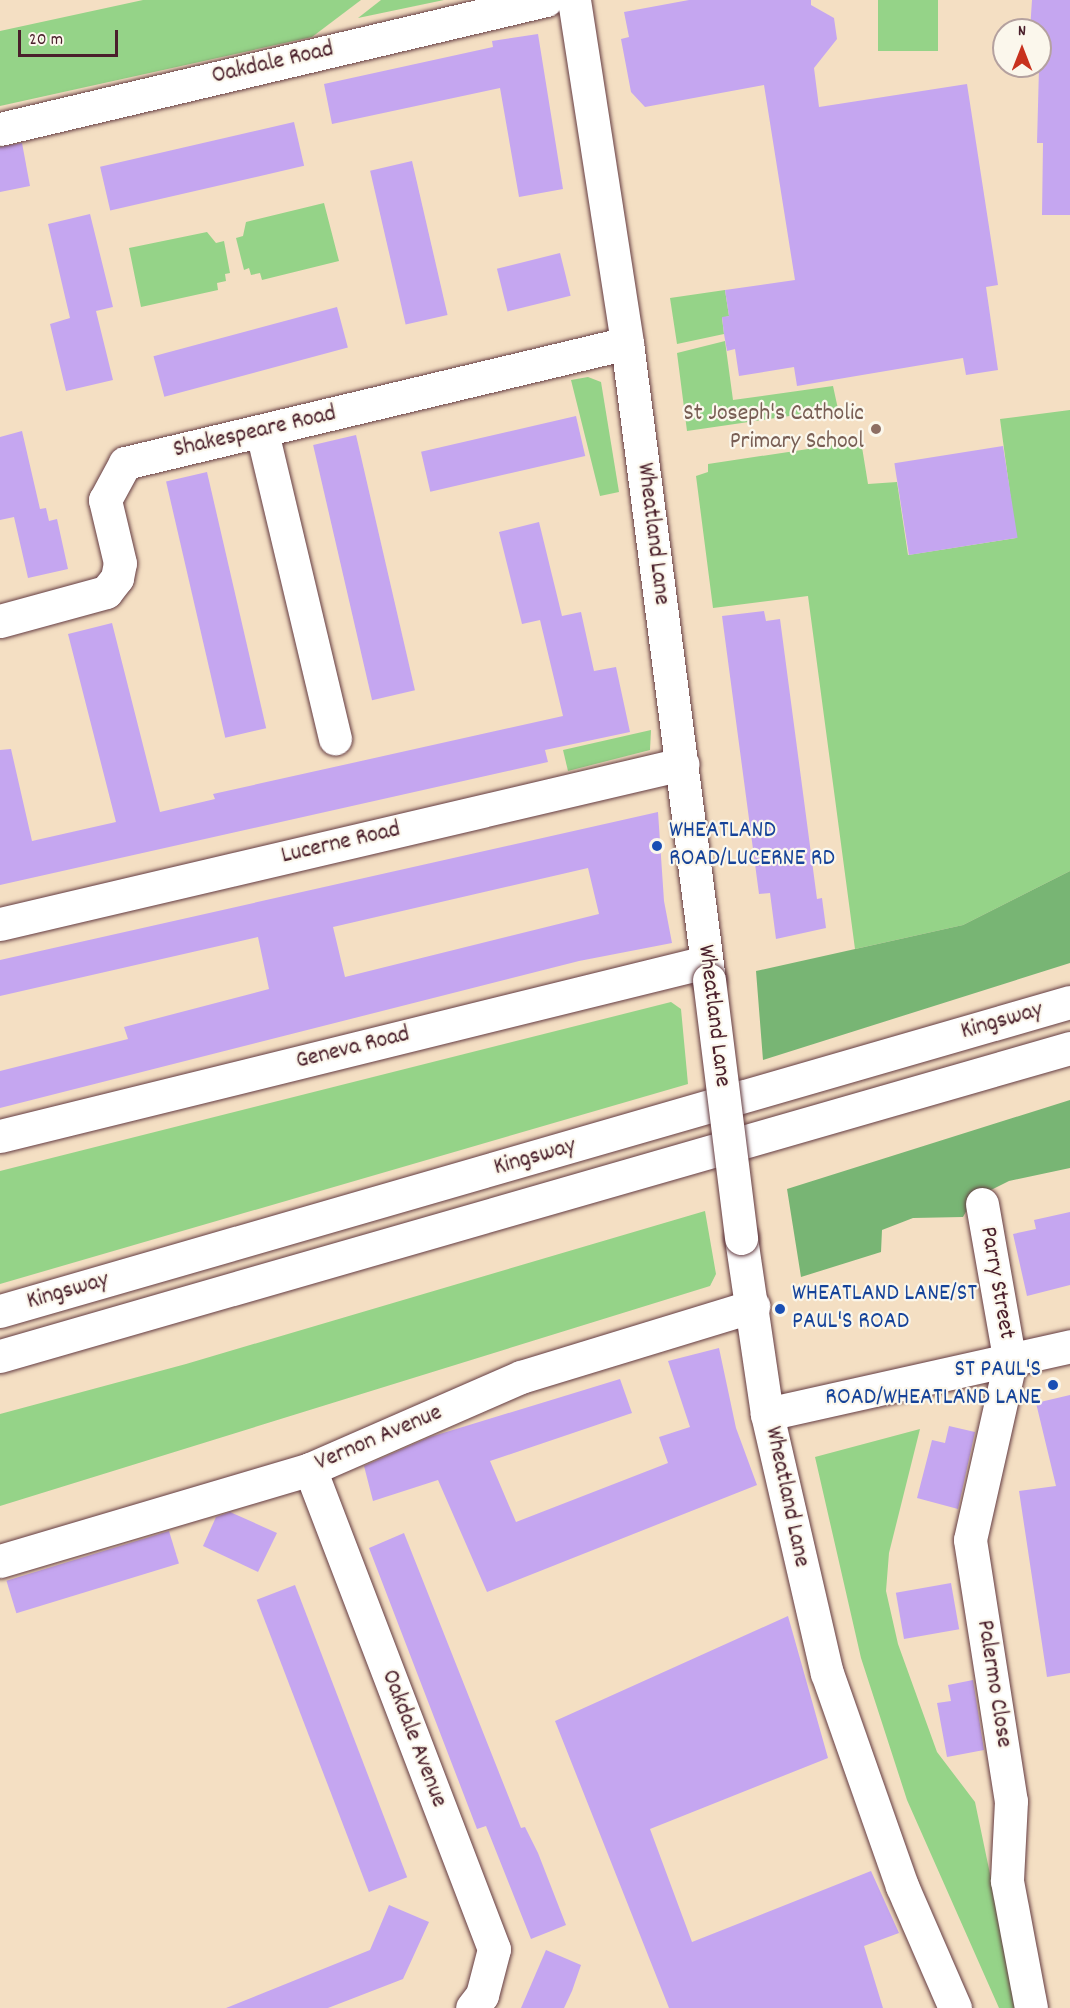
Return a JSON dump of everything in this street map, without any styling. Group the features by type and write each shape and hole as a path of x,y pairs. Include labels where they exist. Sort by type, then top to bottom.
{"main road":[{"name":"Oakdale Road","path":"0,129 546,0"},
{"name":"Wheatland Lane","path":"574,0 627,343 741,1238 768,1414 827,1673 902,1886 955,2008"},
{"name":"Shakespeare Road","path":"0,621 106,592 117,578 120,562 105,500 125,463 627,343"},
{"path":"262,432 335,738"},
{"name":"Lucerne Road","path":"0,924 682,764"},
{"name":"Geneva Road","path":"0,1136 708,971"},
{"name":"Kingsway","path":"0,1311 1070,1002"},
{"name":"Kingsway","path":"0,1356 1070,1048"},
{"name":"Parry Street","path":"982,1204 1010,1362"},
{"name":"Vernon Avenue","path":"0,1561 310,1469 522,1377 753,1306"},
{"path":"768,1414 1010,1362 1070,1346"},
{"name":"Palermo Close","path":"1010,1362 970,1540 1011,1801 1007,1881 1031,2008"},
{"name":"Oakdale Avenue","path":"310,1469 494,1949 482,1995 472,2008"}],"green space":[{"path":"143,0 361,0 312,37 0,106 0,31"},
{"path":"381,0 444,0 358,18"},
{"path":"878,0 938,0 938,51 878,51"},
{"path":"324,203 339,261 262,280 260,273 251,275 249,268 244,270 236,238 243,236 246,222"},
{"path":"207,232 216,243 224,241 230,273 225,274 226,281 217,283 218,290 141,307 129,248"},
{"path":"725,290 729,316 722,318 724,334 677,344 670,298"},
{"path":"725,341 733,400 833,386 838,409 687,431 677,353"},
{"path":"588,377 601,382 619,492 600,496 571,380"},
{"path":"1070,410 1070,871 963,925 855,949 808,596 713,608 696,476 708,472 708,464 861,441 868,484 897,482 908,555 1016,538 1000,419"},
{"path":"651,730 650,750 568,771 563,750"},
{"path":"1070,871 1070,963 763,1060 756,971 963,925"},
{"path":"671,1002 681,1009 688,1084 0,1284 0,1171"},
{"path":"1070,1100 1070,1168 1009,1181 973,1199 963,1217 913,1218 882,1230 881,1252 801,1277 787,1189"},
{"path":"705,1211 716,1274 710,1286 0,1506 0,1414 186,1364"},
{"path":"920,1429 889,1553 886,1591 898,1644 937,1752 975,1802 1018,2008 999,2008 907,1800 861,1658 815,1457"}],"building":[{"path":"689,0 811,0 811,5 834,18 837,39 814,68 819,107 967,84 998,285 986,287 998,370 966,375 963,358 797,386 794,367 739,376 735,349 727,351 724,334 722,317 729,316 725,290 795,280 764,85 645,107 631,92 621,39 629,37 624,12"},
{"path":"1032,0 1070,0 1070,215 1042,215 1043,143 1037,143 1039,78 1052,78 1052,18 1031,18"},
{"path":"538,34 563,189 519,197 500,88 332,124 324,84 493,47 492,41"},
{"path":"294,122 304,166 110,211 100,167"},
{"path":"22,143 30,186 0,192 0,147"},
{"path":"412,161 448,315 406,325 370,171"},
{"path":"90,214 113,307 96,311 113,380 66,391 50,324 70,318 48,224"},
{"path":"560,253 571,296 508,311 497,269"},
{"path":"337,307 348,348 164,397 153,356"},
{"path":"576,416 585,456 430,492 421,452"},
{"path":"22,431 40,509 46,508 49,521 57,519 68,569 28,578 14,517 0,520 0,437"},
{"path":"356,435 415,690 372,700 313,445"},
{"path":"1003,446 1018,538 909,555 894,463"},
{"path":"207,472 266,728 225,738 166,481"},
{"path":"539,522 562,616 581,612 594,671 616,667 630,732 545,750 548,762 0,885 0,750 11,749 32,841 116,822 68,634 112,623 160,812 215,799 213,794 563,716 540,620 522,624 499,532"},
{"path":"764,611 766,621 780,619 817,899 822,898 826,928 776,939 770,893 759,894 722,616"},
{"path":"658,812 664,901 672,943 579,961 0,1108 0,1071 128,1039 124,1027 269,989 258,937 0,996 0,960","holes":["588,868 599,914 345,977 333,927"]},
{"path":"1070,1212 1070,1285 1027,1296 1013,1234 1036,1229 1034,1220"},
{"path":"719,1348 736,1428 757,1485 487,1592 438,1480 373,1501 364,1466 430,1437 620,1379 632,1413 490,1461 516,1522 668,1463 659,1437 690,1427 668,1361"},
{"path":"1070,1395 1070,1673 1047,1677 1019,1491 1056,1486 1036,1403"},
{"path":"949,1426 975,1432 958,1509 917,1498 932,1440 945,1443"},
{"path":"230,1512 277,1533 258,1572 203,1546 216,1517"},
{"path":"169,1531 179,1564 16,1613 6,1581"},
{"path":"404,1533 521,1828 525,1827 538,1853 566,1925 531,1939 486,1826 477,1829 369,1548"},
{"path":"951,1583 959,1629 904,1639 896,1593"},
{"path":"295,1585 407,1877 369,1892 257,1600"},
{"path":"788,1616 828,1758 650,1829 692,1942 871,1871 899,1933 864,1946 883,2008 669,2008 555,1721"},
{"path":"973,1680 984,1750 947,1757 937,1703 951,1701 948,1685"},
{"path":"389,1905 429,1922 403,1979 328,2008 226,2008 370,1950"},
{"path":"546,1950 581,1965 572,1991 564,2008 521,2008"}],"place":[{"name":"St Joseph's Catholic Primary School","path":"876,429"},
{"name":"WHEATLAND ROAD/LUCERNE RD","path":"657,846"},
{"name":"WHEATLAND LANE/ST PAUL'S ROAD","path":"780,1309"},
{"name":"ST PAUL'S ROAD/WHEATLAND LANE","path":"1053,1385"}]}
